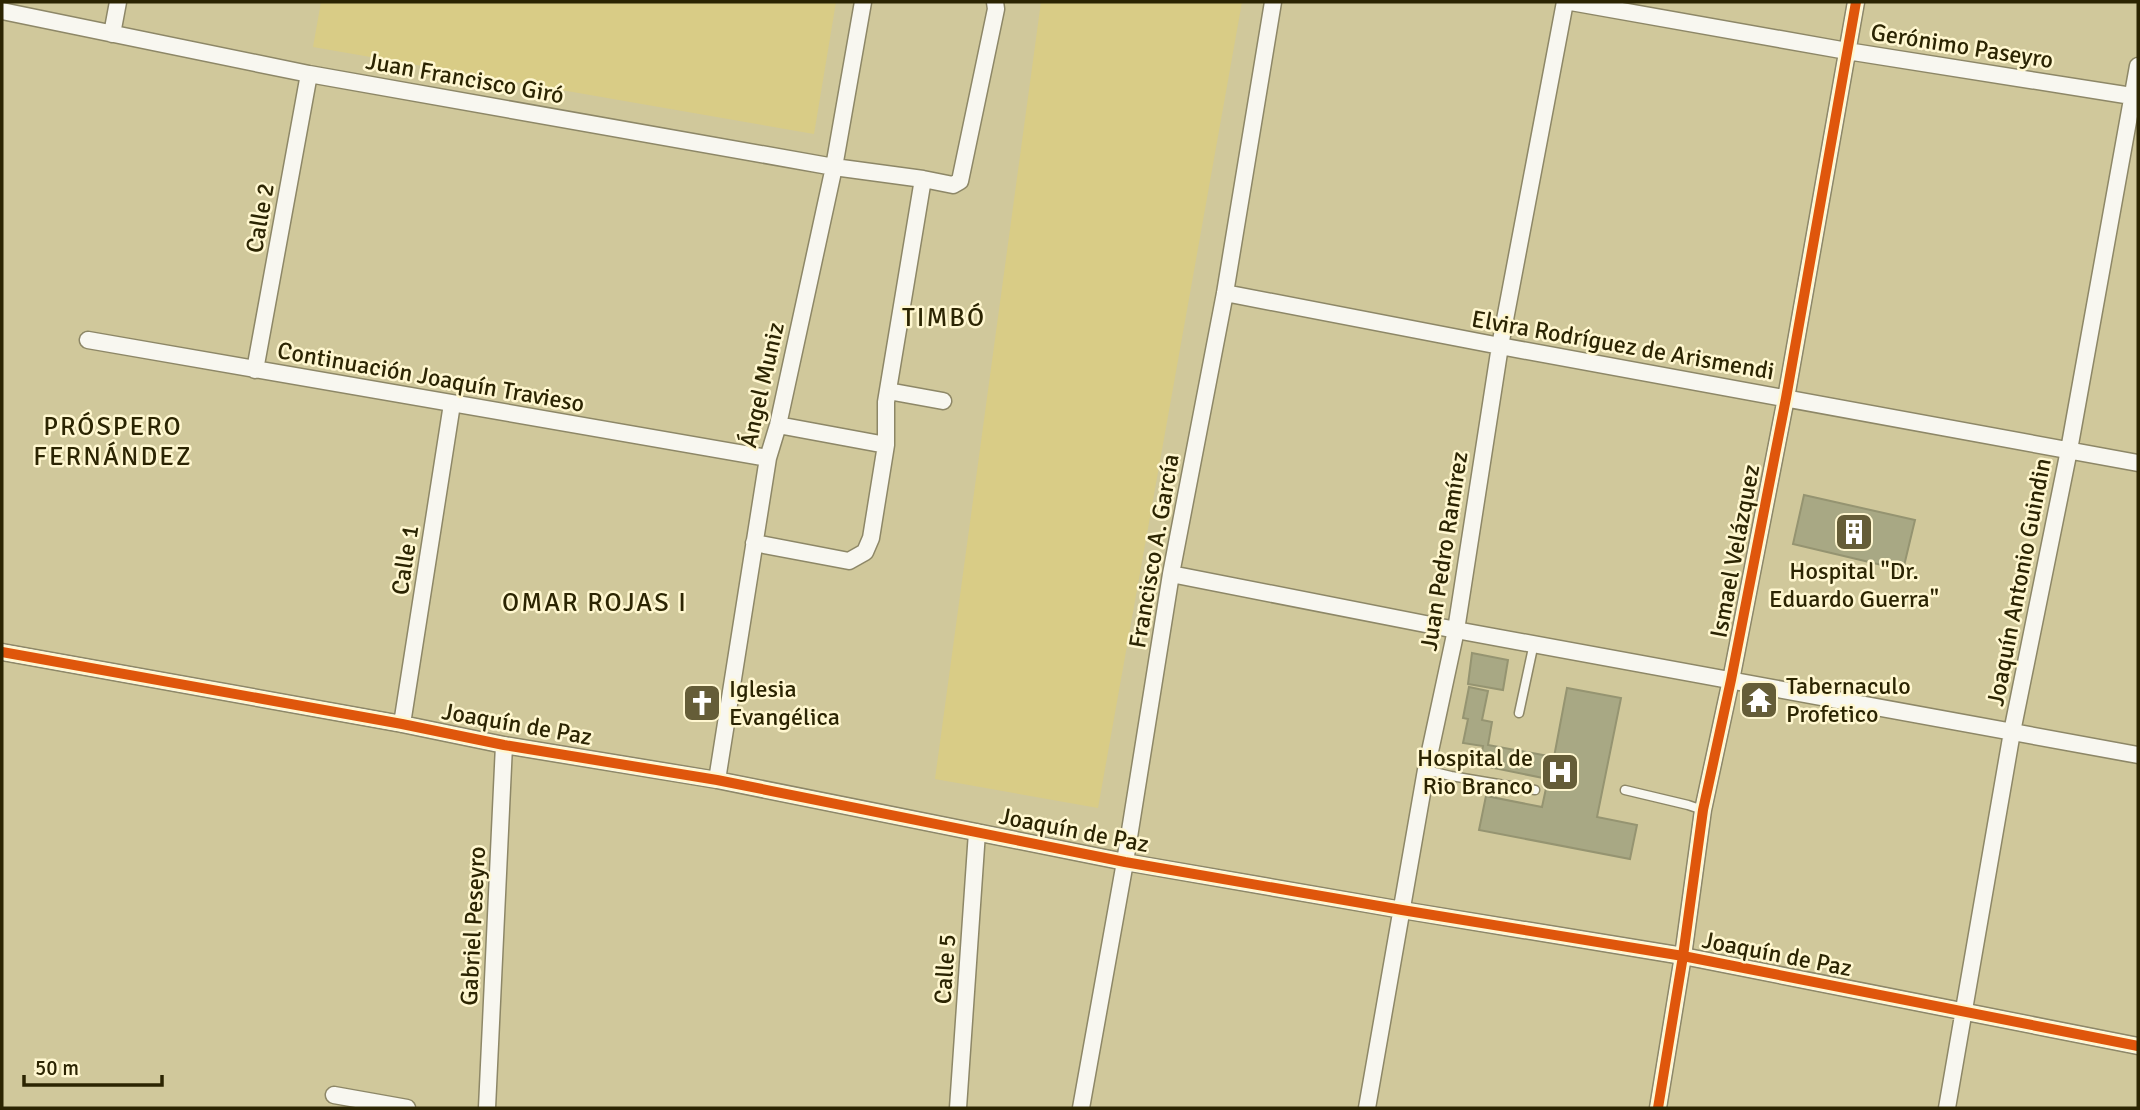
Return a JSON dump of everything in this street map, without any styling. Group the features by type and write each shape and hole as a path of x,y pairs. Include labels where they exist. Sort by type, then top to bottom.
{"street":[{"path":"112,34 118,2"},
{"name":"Ángel Muniz","path":"717,780 768,458 778,425 834,167 863,2"},
{"name":"Juan Francisco Giró","path":"2,11 309,74 834,167 953,185 960,181 996,9 995,2"},
{"name":"Francisco A. García","path":"1081,1108 1125,862 1171,574 1225,293 1273,2"},
{"name":"Juan Pedro Ramírez","path":"1367,1108 1426,769 1456,630 1500,346 1565,2"},
{"name":"Gerónimo Paseyro","path":"1571,2 1847,51 2136,96"},
{"name":"Ismael Velázquez","path":"1658,1108 1684,956 1703,810 1786,398 1856,2"},
{"name":"Joaquín Antonio Guindin","path":"1947,1108 2012,732 2136,96 2138,66"},
{"name":"Calle 2","path":"256,370 309,74"},
{"path":"754,542 849,561 865,552 871,538 886,445 886,402 923,179"},
{"name":"Elvira Rodríguez de Arismendi","path":"1225,293 2138,463"},
{"name":"Continuación Joaquín Travieso","path":"88,340 768,458"},
{"path":"888,391 943,401"},
{"name":"Calle 1","path":"402,723 452,404"},
{"path":"778,425 886,445"},
{"path":"1171,574 1456,630 2138,755"},
{"name":"Joaquín de Paz","path":"2,652 402,723 504,745 717,780 1125,862 1684,956 2138,1046"},
{"name":"Gabriel Peseyro","path":"488,1108 504,745"},
{"name":"Calle 5","path":"958,1108 977,832"},
{"path":"334,1096 407,1108"}],"lane":[{"path":"1519,713 1534,643"},
{"path":"1426,769 1451,776 1535,790"},
{"path":"1625,790 1703,810"}],"shaded area":[{"path":"321,2 836,2 814,134 313,47"},
{"path":"1041,2 1242,2 1098,808 935,779"}],"building":[{"name":"Hospital \"Dr. Eduardo Guerra\"","path":"1804,495 1915,520 1903,570 1793,544"},
{"path":"1472,653 1508,660 1503,690 1468,684"},
{"name":"Hospital de Rio Branco","path":"1469,687 1488,691 1482,720 1492,722 1488,745 1554,757 1567,688 1621,698 1597,817 1637,825 1630,859 1479,830 1486,796 1542,807 1548,779 1479,765 1483,746 1463,743 1468,719 1463,718"}],"cycle path":[{"path":"1658,1108 1703,810 1786,398 1856,2"},
{"path":"2,652 504,745 717,780 1125,862 1683,956 2138,1046"}],"place":[{"name":"Hospital \"Dr. Eduardo Guerra\"","path":"1854,532"},
{"name":"Tabernaculo Profetico","path":"1759,700"},
{"name":"Iglesia Evangélica","path":"702,703"},
{"name":"Hospital de Rio Branco","path":"1560,772"}],"district":[{"name":"TIMBÓ","path":"944,318"},
{"name":"PRÓSPERO FERNÁNDEZ","path":"113,442"},
{"name":"OMAR ROJAS I","path":"595,603"}]}
